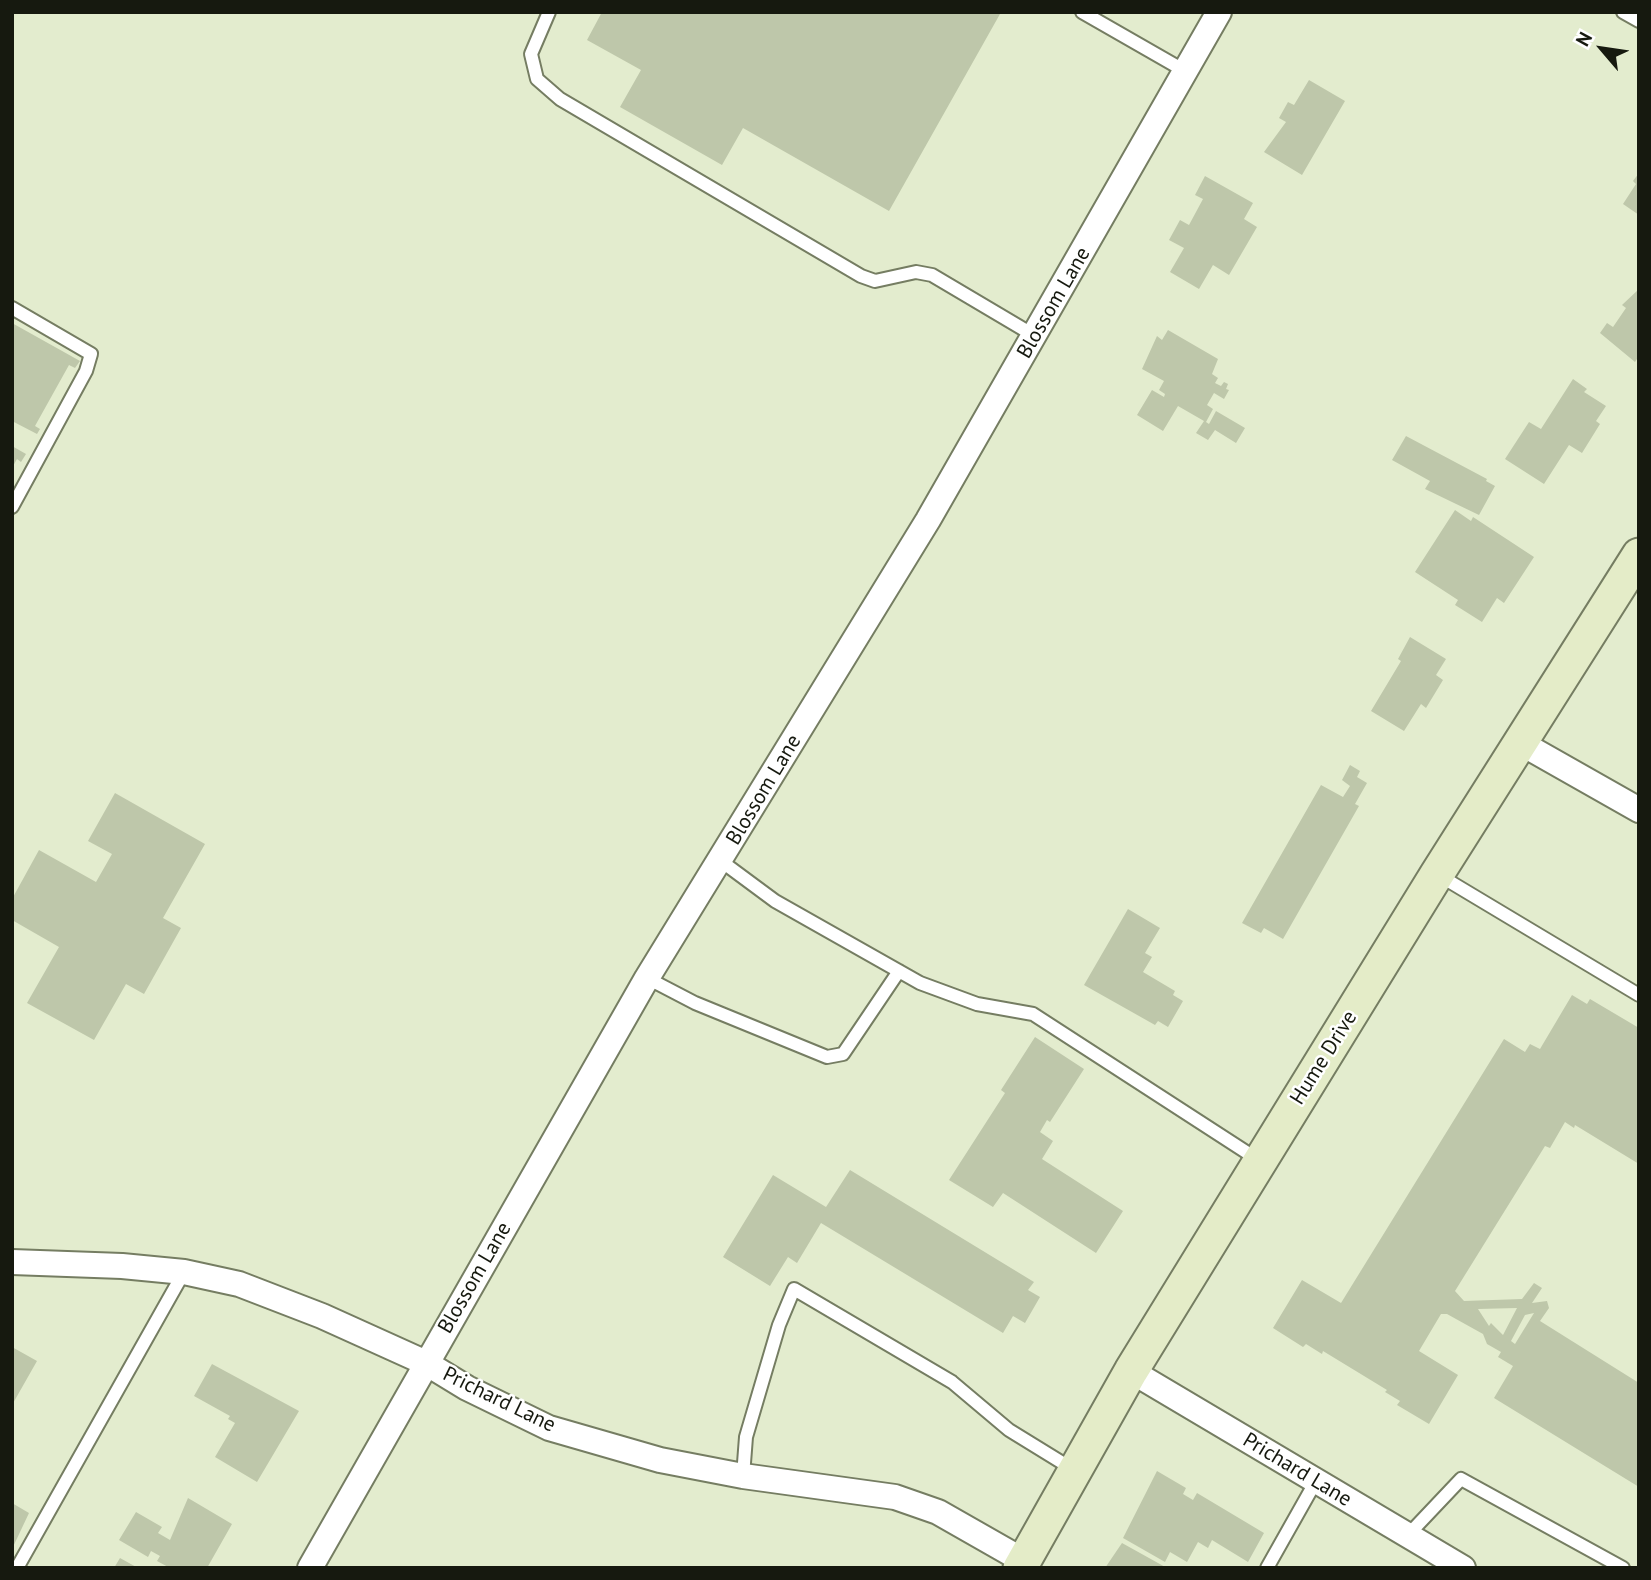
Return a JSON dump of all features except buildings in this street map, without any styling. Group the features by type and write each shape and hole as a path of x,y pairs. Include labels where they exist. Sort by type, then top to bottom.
{"street":[{"name":"Blossom Lane","path":"310,1568 647,978 928,520 1036,336 1219,12"},
{"name":"Hume Drive","path":"1022,1564 1131,1371 1519,742 1639,555"},
{"path":"1519,742 1639,810"},
{"name":"Prichard Lane","path":"12,1262 122,1266 184,1272 239,1284 322,1316 426,1363 467,1388 549,1428 660,1460 743,1476 895,1497 939,1512 1022,1564"},
{"name":"Prichard Lane","path":"1131,1371 1463,1568"}],"lane":[{"path":"550,12 531,54 537,79 560,99 861,276 875,281 916,272 932,275 1036,336"},
{"path":"1082,12 1185,71"},
{"path":"1623,12 1639,21"},
{"path":"12,308 91,354 86,371 12,507"},
{"path":"721,860 775,901 920,983 977,1004 1033,1014 1260,1161"},
{"path":"1437,874 1639,995"},
{"path":"647,978 695,1003 828,1057 843,1054 898,971"},
{"path":"17,1568 184,1272"},
{"path":"743,1476 746,1437 779,1325 794,1289 952,1382 1009,1430 1074,1470"},
{"path":"1408,1535 1461,1479 1623,1568"},
{"path":"1268,1568 1316,1481"}]}
